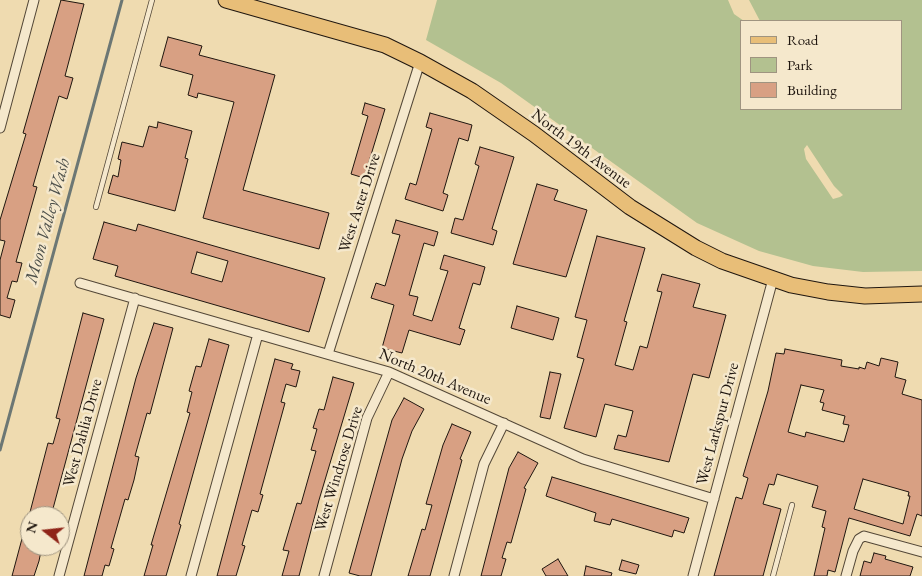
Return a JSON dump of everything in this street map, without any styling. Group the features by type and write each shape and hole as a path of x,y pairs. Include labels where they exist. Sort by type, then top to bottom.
{"main road":[{"name":"North 19th Avenue","path":"226,0 385,45 420,62 472,91 534,134 630,207 671,234 722,261 773,279 828,292 865,296 922,294"}],"street":[{"path":"0,128 34,0"},
{"name":"West Aster Drive","path":"328,354 420,62"},
{"name":"West Larkspur Drive","path":"693,576 773,279"},
{"name":"North 20th Avenue","path":"80,284 135,298 389,372 555,448 604,467 714,499"},
{"name":"West Dahlia Drive","path":"59,576 135,298"},
{"path":"191,576 258,334"},
{"name":"West Windrose Drive","path":"324,576 365,425 389,372"},
{"path":"454,576 484,464 504,424"},
{"path":"846,576 853,551 859,540 864,536 922,552"}],"lane":[{"path":"96,207 152,0"},
{"path":"772,576 792,505"}],"green space":[{"path":"437,0 728,0 734,14 743,20 740,20 740,110 902,110 902,20 759,20 749,0 922,0 922,271 863,272 813,266 759,251 697,223 501,83 426,40","holes":["807,145 834,186 843,195 833,199 806,159 804,149"]}],"building":[{"path":"61,0 84,4 65,76 73,78 67,99 59,96 33,186 37,187 16,262 22,263 17,282 12,281 7,298 15,300 10,318 0,315 0,260 5,241 0,240 0,220 26,134 23,133"},
{"path":"168,37 202,46 199,55 275,75 243,190 329,213 319,249 203,218 234,102 198,93 197,98 188,95 193,75 160,66"},
{"path":"365,103 385,109 364,178 351,174 368,116 362,114"},
{"path":"430,113 472,125 468,141 459,138 443,193 448,195 443,211 405,199 410,183 416,185 432,129 426,127"},
{"path":"158,122 192,131 185,158 188,159 175,211 108,193 113,175 118,177 121,160 118,159 122,142 143,147 149,126 157,128"},
{"path":"480,147 514,157 492,229 497,231 493,245 451,233 455,218 463,220 479,166 475,164"},
{"path":"537,184 558,190 554,200 587,210 566,277 513,264"},
{"path":"396,220 438,232 434,246 424,243 409,295 418,297 413,315 432,321 448,271 440,269 444,255 485,267 480,285 473,283 459,328 465,330 460,345 409,330 402,353 382,348 394,305 371,298 376,283 385,286 400,235 392,233"},
{"path":"104,222 136,231 138,224 325,278 309,332 115,276 118,266 93,259","holes":["197,252 228,261 222,282 191,273"]},
{"path":"597,236 645,248 624,321 627,322 615,365 633,370 640,346 647,348 662,292 657,291 662,274 700,284 693,307 726,315 709,378 693,374 669,462 614,449 618,435 626,437 633,411 605,404 596,437 564,428 584,359 577,357 587,320 575,317"},
{"path":"517,306 559,318 553,340 511,328"},
{"path":"83,313 104,319 54,506 32,506 48,443 53,444 60,419 56,418"},
{"path":"154,323 173,328 150,414 147,413 135,456 139,457 134,480 128,500 125,499 111,548 114,549 109,566 105,565 102,576 84,576 136,378"},
{"path":"209,339 229,345 179,524 181,525 166,576 144,576 153,545 151,545 190,413 187,412 192,392 189,391 196,366 201,367"},
{"path":"785,349 842,360 841,366 859,369 859,367 865,369 867,362 879,366 881,358 898,362 895,377 906,380 902,394 922,400 922,516 917,514 910,536 849,518 835,572 828,570 827,576 814,576 825,528 822,527 826,511 812,507 818,486 777,474 774,485 769,484 763,504 781,509 763,576 714,576 736,497 742,499 748,478 743,476 768,391 776,353 784,354","holes":["801,385 824,390 820,402 824,403 822,410 845,416 843,424 849,425 844,442 806,432 805,437 788,432","863,479 909,492 908,496 910,496 903,524 854,509"]},
{"path":"275,359 293,364 291,369 300,371 296,387 286,384 281,402 285,403 260,494 263,495 258,512 252,510 242,545 245,546 236,576 217,576"},
{"path":"550,372 561,374 550,419 540,417"},
{"path":"333,377 354,383 319,500 299,576 282,576 289,551 283,550 297,503 301,504 316,451 311,450 317,429 313,428 319,409 324,410"},
{"path":"404,398 424,409 412,431 402,459 371,576 349,573 392,420"},
{"path":"452,424 471,432 460,459 462,460 430,576 408,576 422,529 425,530 432,505 426,504 443,445"},
{"path":"518,452 538,463 524,488 526,489 511,543 507,542 502,558 506,559 501,576 481,576 509,468"},
{"path":"552,477 689,518 684,533 674,530 672,537 612,519 610,525 594,521 596,513 546,496"},
{"path":"20,546 20,556 40,556 34,576 12,576"},
{"path":"874,553 886,556 885,559 913,567 910,576 860,576 864,561 871,563"},
{"path":"558,559 568,576 546,576 542,569"},
{"path":"622,560 639,565 636,574 619,570"},
{"path":"586,566 612,573 611,576 584,576"}],"waterway":[{"name":"Moon Valley Wash","path":"0,450 122,0"}]}
